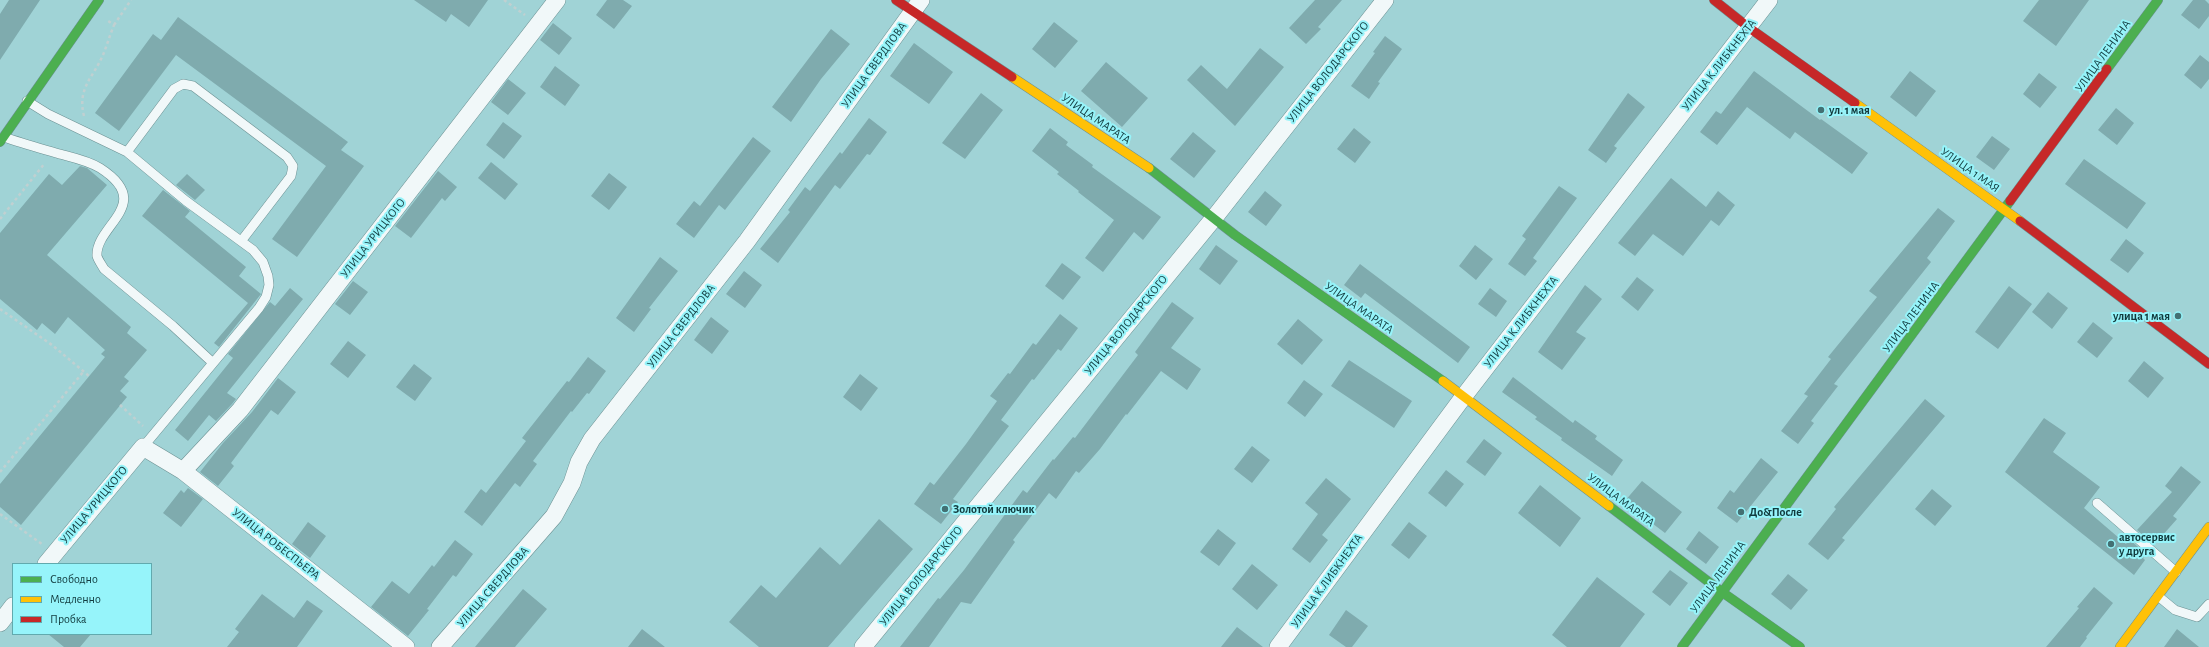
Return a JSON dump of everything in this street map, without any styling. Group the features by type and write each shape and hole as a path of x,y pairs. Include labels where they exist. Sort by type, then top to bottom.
{"main road":[{"path":"2,140 99,0"},
{"name":"УЛИЦА МАРАТА","path":"896,0 917,6 1161,176 1214,218 1464,396 1722,592 1800,647"},
{"name":"УЛИЦА 1 МАЯ","path":"1714,0 1748,27 2005,210 2209,364"},
{"name":"УЛИЦА ЛЕНИНА","path":"1682,647 2005,210 2158,0"},
{"path":"2120,647 2209,527"}],"street":[{"name":"УЛИЦА УРИЦКОГО","path":"183,471 240,410 557,0"},
{"name":"УЛИЦА ВОЛОДАРСКОГО","path":"863,647 1214,218 1385,0"},
{"name":"УЛИЦА К.ЛИБКНЕХТА","path":"1278,647 1464,396 1769,0"},
{"name":"УЛИЦА СВЕРДЛОВА","path":"440,647 554,516 572,483 579,462 592,439 747,241 917,6"},
{"name":"УЛИЦА УРИЦКОГО","path":"50,558 148,441"},
{"name":"УЛИЦА РОБЕСПЬЕРА","path":"148,441 183,471 406,647"},
{"path":"0,623 12,607"}],"lane":[{"path":"127,152 174,89 183,84 193,86 287,157 293,166 291,176 242,240"},
{"path":"28,101 48,114 127,152 186,201 242,240 263,262 268,276 269,285 266,297 259,308 148,441"},
{"path":"2,140 54,153 99,167 113,179 122,191 123,203 119,215 99,244 97,257 104,269 173,326 213,363"},
{"path":"2097,503 2176,572"},
{"path":"2158,596 2175,610 2197,617 2209,604"}],"path":[{"path":"83,113 82,98 86,82 103,55 114,25 130,0"},
{"path":"504,0 539,24"},
{"path":"102,16 114,25"},
{"path":"0,219 54,153"},
{"path":"0,309 52,345 89,376"},
{"path":"0,472 84,371"},
{"path":"120,405 148,441"},
{"path":"0,514 32,537 50,558"}],"building":[{"path":"9,0 40,0 0,60 0,14"},
{"path":"414,0 488,0 469,27 451,14 446,22"},
{"path":"607,0 623,0 632,6 614,29 596,15"},
{"path":"1315,0 1342,0 1318,27 1321,29 1306,44 1289,28"},
{"path":"2039,0 2089,0 2056,46 2023,21"},
{"path":"2193,0 2205,0 2209,4 2209,16 2199,29 2181,15"},
{"path":"178,17 348,142 341,150 364,166 297,257 272,239 326,166 176,55 119,131 95,113 153,34 161,40"},
{"path":"1054,22 1078,41 1055,68 1032,49"},
{"path":"553,23 572,38 559,55 540,40"},
{"path":"831,29 850,44 821,79 791,122 772,107"},
{"path":"1385,36 1402,49 1378,82 1380,83 1369,99 1351,86 1375,53 1373,52"},
{"path":"914,43 953,72 929,104 890,76"},
{"path":"1260,48 1284,67 1235,126 1187,80 1201,65 1227,89"},
{"path":"2200,55 2209,62 2209,79 2201,89 2184,75"},
{"path":"1106,62 1148,98 1122,127 1081,91"},
{"path":"555,66 580,85 565,106 540,87"},
{"path":"1754,71 1820,120 1821,119 1868,153 1852,174 1795,132 1790,139 1747,107 1717,145 1700,132 1716,111 1721,114"},
{"path":"1910,71 1936,91 1916,117 1890,97"},
{"path":"2039,73 2057,87 2040,108 2023,94"},
{"path":"508,79 526,93 508,115 491,102"},
{"path":"981,93 1003,110 965,159 942,143"},
{"path":"1628,93 1645,107 1614,146 1617,148 1606,163 1588,150"},
{"path":"2116,108 2134,123 2117,145 2098,130"},
{"path":"869,118 887,132 870,155 867,154 840,189 835,185 778,263 760,249 790,212 788,210 805,187 810,191 840,152 842,154"},
{"path":"503,122 522,136 504,159 486,145"},
{"path":"1050,128 1068,142 1066,145 1093,165 1092,167 1161,217 1143,240 1134,232 1103,272 1085,258 1114,220 1078,192 1079,191 1057,174 1059,172 1032,151"},
{"path":"1354,128 1371,142 1355,163 1337,149"},
{"path":"1193,132 1216,151 1194,178 1170,159"},
{"path":"1992,136 2010,149 1994,170 1976,157"},
{"path":"753,137 771,151 725,210 719,205 694,238 676,224 694,201 700,206"},
{"path":"2084,159 2146,203 2127,229 2065,184"},
{"path":"491,162 518,184 505,200 478,178"},
{"path":"80,166 87,168 107,185 47,255 131,327 127,333 147,350 124,377 129,381 120,391 127,397 21,525 0,507 0,484 105,357 101,354 105,350 68,317 55,334 42,323 37,330 0,299 0,233 49,174 62,185"},
{"path":"438,171 457,187 445,201 442,198 411,238 395,226"},
{"path":"609,173 627,187 609,210 591,196"},
{"path":"187,174 205,190 195,200 176,185"},
{"path":"1671,178 1706,207 1718,191 1735,205 1719,226 1711,220 1683,256 1653,234 1635,256 1618,243"},
{"path":"1559,186 1577,198 1533,258 1537,261 1525,276 1508,264 1526,239 1522,236"},
{"path":"163,190 190,211 185,217 246,267 239,276 261,294 219,347 214,343 248,303 142,216"},
{"path":"1265,191 1282,205 1266,226 1248,212"},
{"path":"1938,208 1955,221 1927,258 1931,262 1834,384 1838,386 1811,421 1814,423 1798,444 1781,431 1808,396 1804,394 1831,359 1828,357 1877,297 1869,291"},
{"path":"2126,239 2144,253 2128,273 2110,260"},
{"path":"1216,245 1238,261 1220,285 1199,269"},
{"path":"1475,245 1493,259 1476,280 1459,266"},
{"path":"660,257 678,271 649,308 651,309 634,332 616,318"},
{"path":"1062,263 1081,277 1063,300 1045,286"},
{"path":"1360,264 1470,347 1458,363 1365,293 1361,298 1344,285"},
{"path":"744,271 762,285 745,308 726,294"},
{"path":"1637,277 1654,290 1638,311 1621,297"},
{"path":"353,281 368,292 350,315 335,304"},
{"path":"1585,285 1602,299 1576,332 1586,338 1562,370 1538,352"},
{"path":"2009,286 2032,304 1998,349 1975,332"},
{"path":"290,288 303,299 227,393 236,399 232,404 216,421 209,415 188,441 175,430 233,358 228,354 270,302 275,306"},
{"path":"1490,288 1507,301 1496,317 1478,304"},
{"path":"2048,292 2068,308 2052,329 2032,312"},
{"path":"1172,302 1194,318 1171,348 1201,369 1187,390 1161,371 1100,449 1079,473 1076,471 1056,499 1049,493 1013,540 1015,542 971,604 961,602 929,647 900,647 938,598 940,599 964,570 1023,490 1027,493 1053,459 1054,460 1073,437 1075,438 1138,355 1135,352"},
{"path":"1060,314 1078,328 1061,351 1058,349 1034,380 1032,379 1001,420 1009,426 953,499 958,502 941,524 914,504 930,482 934,485 997,401 990,396 1008,373 1010,374 1033,343 1036,345"},
{"path":"711,317 729,331 712,354 694,340"},
{"path":"1298,319 1323,340 1302,365 1277,344"},
{"path":"2093,322 2113,338 2097,358 2077,342"},
{"path":"348,341 366,355 348,378 330,364"},
{"path":"588,357 606,371 589,394 587,393 572,412 571,411 533,461 537,464 520,487 515,483 482,526 464,512 481,489 486,493 526,441 522,438"},
{"path":"1349,360 1412,401 1394,428 1331,386"},
{"path":"2144,361 2164,378 2148,398 2128,381"},
{"path":"414,364 432,378 415,401 396,387"},
{"path":"860,374 878,388 861,411 843,397"},
{"path":"1513,377 1573,423 1575,420 1597,436 1595,439 1623,460 1612,476 1561,440 1562,438 1535,419 1537,417 1502,392"},
{"path":"278,378 296,392 278,415 271,410 231,463 234,466 218,486 200,472 223,443 252,412"},
{"path":"1304,380 1323,394 1305,417 1287,403"},
{"path":"1925,399 1945,416 1842,538 1845,540 1828,560 1808,544 1836,509 1834,507"},
{"path":"2044,418 2066,433 2053,452 2100,487 2084,508 2126,544 2129,539 2146,554 2143,558 2145,560 2134,575 2005,472"},
{"path":"1484,439 1502,453 1485,476 1466,462"},
{"path":"1252,446 1270,460 1252,483 1234,469"},
{"path":"1761,458 1778,472 1737,523 1717,508 1730,490 1734,493"},
{"path":"2181,466 2201,482 2173,516 2177,519 2154,545 2137,530 2172,492 2165,486"},
{"path":"1446,470 1464,484 1446,507 1428,493"},
{"path":"1326,478 1351,499 1322,535 1328,540 1310,563 1292,549 1318,514 1305,503"},
{"path":"1642,481 1682,512 1665,533 1624,502"},
{"path":"1540,485 1581,518 1560,547 1518,513"},
{"path":"188,488 203,499 181,527 163,513 181,490 184,493"},
{"path":"1932,489 1952,506 1935,526 1915,509"},
{"path":"879,519 913,549 828,647 759,647 729,622 761,585 776,598 820,547 840,565"},
{"path":"308,522 326,536 310,558 292,544"},
{"path":"1409,522 1427,536 1409,559 1391,545"},
{"path":"1218,529 1236,543 1219,566 1200,552"},
{"path":"1699,531 1719,547 1706,564 1686,549"},
{"path":"455,540 473,554 456,577 453,575 427,609 429,610 408,636 371,607 392,581 409,594 432,565 434,567"},
{"path":"1252,564 1278,585 1257,610 1232,589"},
{"path":"1670,570 1688,583 1670,606 1652,592"},
{"path":"1788,574 1808,590 1791,610 1771,594"},
{"path":"1597,577 1645,614 1620,647 1567,647 1552,635"},
{"path":"2094,587 2113,603 2086,637 2087,638 2080,647 2046,647 2079,608 2077,607"},
{"path":"523,589 547,609 515,647 475,647"},
{"path":"262,594 294,618 307,600 323,611 297,647 227,647 239,632 235,629"},
{"path":"1346,610 1368,626 1352,647 1346,647 1329,635"},
{"path":"1237,627 1263,647 1221,647"},
{"path":"642,629 665,647 628,647"},
{"path":"2177,629 2199,647 2164,647"},
{"path":"49,635 90,635 80,647 64,647"}],"traffic: fast":[{"path":"0,142 99,0"},
{"path":"2107,69 2158,0"},
{"path":"1149,168 1235,235 1443,381"},
{"path":"1682,647 2010,201"},
{"path":"1609,506 1722,592 1800,647"}],"traffic: slow":[{"path":"1012,77 1149,168"},
{"path":"1855,103 2020,221"},
{"path":"1443,381 1609,506"},
{"path":"2120,647 2209,527"}],"traffic: jam":[{"path":"896,0 1012,77"},
{"path":"1714,0 1748,27 1855,103"},
{"path":"2010,201 2107,69"},
{"path":"2020,221 2209,364"}],"place":[{"name":"ул. 1 мая","path":"1821,110"},
{"name":"улица 1 мая","path":"2178,316"},
{"name":"Золотой ключик","path":"945,509"},
{"name":"До&После","path":"1741,512"},
{"name":"автосервис у друга","path":"2111,544"}]}
